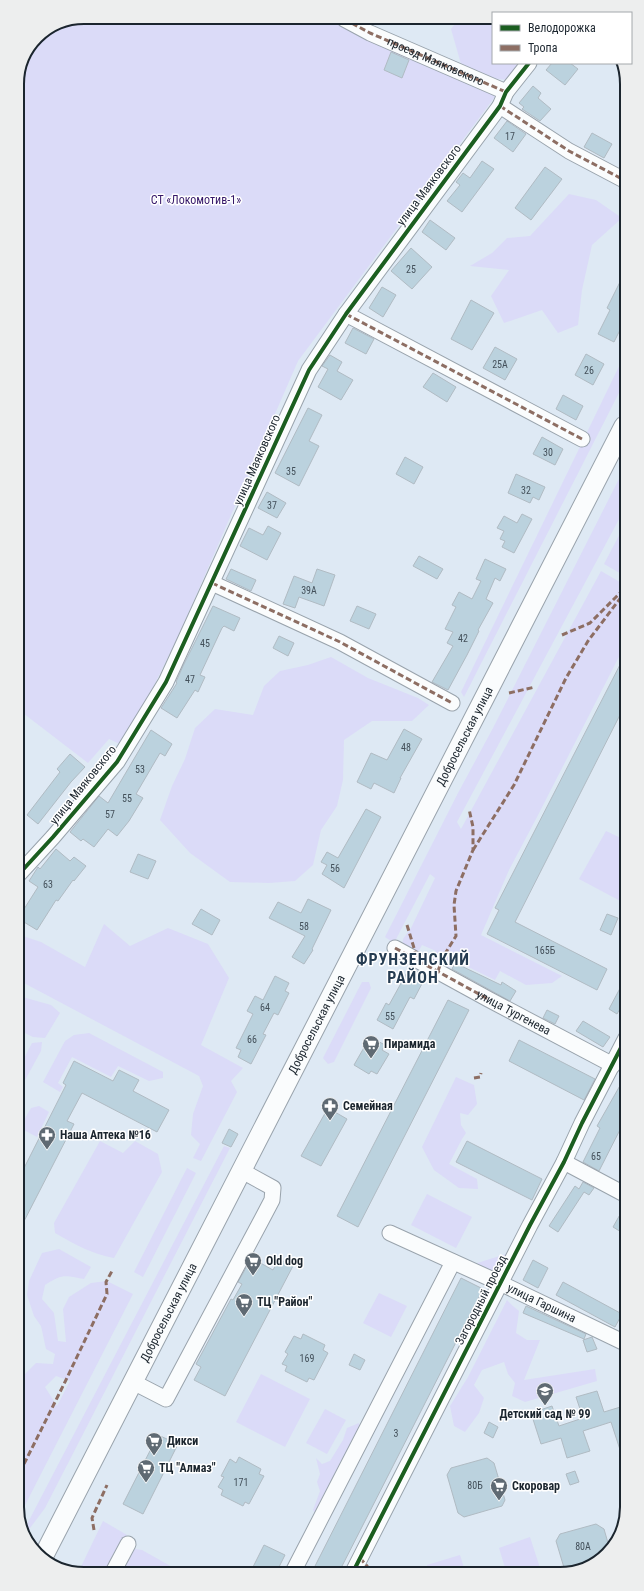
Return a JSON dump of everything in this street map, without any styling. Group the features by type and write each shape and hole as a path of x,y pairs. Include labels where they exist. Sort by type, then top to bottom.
{"main road":[{"name":"Добросельская улица","path":"45,1553 620,434"}],"street":[{"name":"проезд Маяковского","path":"353,24 370,33 506,92"},
{"name":"улица Маяковского","path":"24,869 54,837 117,762 166,682 309,370 346,314 500,106 506,92 528,64"},
{"path":"500,106 570,151 620,178"},
{"path":"346,314 582,439"},
{"path":"212,583 340,642 452,703"},
{"name":"улица Тургенева","path":"395,948 613,1065"},
{"name":"Загородный проезд","path":"356,1567 620,1050"},
{"path":"564,1162 620,1193"},
{"path":"133,1382 166,1399 272,1200 273,1188 242,1171"},
{"name":"улица Гаршина","path":"390,1233 500,1283 620,1341"},
{"path":"296,1567 453,1262"},
{"path":"116,1567 128,1544"}],"green space":[{"name":"СТ «Локомотив-1»","path":"84,24 338,24 497,94 298,361 178,637 124,746 109,739 88,763 24,714 24,80 30,57 36,47 50,34 72,25"},
{"path":"455,24 492,24 492,64 520,64 507,80 490,78 461,64 451,29"},
{"path":"569,194 596,200 620,217 620,220 592,245 582,290 578,325 558,333 542,310 504,323 491,296 509,270 470,266 492,253 507,238 530,236"},
{"path":"620,364 620,391 464,697 461,692"},
{"path":"620,477 620,517 457,822 461,829 601,571 620,582 620,655 509,870 481,935 562,976 552,983 526,985 500,971 495,980 454,960 446,971 431,963 436,951 422,945 416,956 402,947 403,939 411,928 435,878 430,874 394,943 385,937 458,793 493,728"},
{"path":"620,534 620,573 604,564"},
{"path":"331,657 368,678 418,698 429,705 412,721 372,721 344,740 343,780 337,806 321,830 313,865 295,881 269,883 230,882 190,853 160,820 172,786 185,759 195,728 215,709 253,715 264,686 280,671 308,665"},
{"path":"606,831 620,838 620,901 579,879"},
{"path":"104,924 130,946 168,928 208,944 229,978 201,1045 243,1068 231,1081 237,1092 201,1161 193,1158 200,1144 191,1135 193,1114 203,1086 199,1076 24,983 24,936 41,942 85,967"},
{"path":"362,982 369,982 371,988 334,1062 328,1064 323,1058"},
{"path":"24,997 51,1005 60,1013 45,1038 33,1037 24,1032"},
{"path":"89,1033 163,1072 163,1078 149,1081 118,1066 111,1077 72,1057 58,1083 63,1087 60,1092 43,1082 65,1041 74,1035"},
{"path":"42,1042 41,1051 24,1082 24,1058 32,1043"},
{"path":"456,1077 474,1085 477,1104 468,1115 460,1113 461,1125 466,1133 449,1164 477,1179 478,1189 459,1188 434,1170 422,1147"},
{"path":"39,1106 49,1112 37,1137 24,1130 24,1120 31,1108"},
{"path":"100,1141 123,1153 135,1141 158,1154 162,1172 114,1258 76,1245 55,1233 54,1223"},
{"path":"224,1146 230,1148 45,1508 28,1530 27,1525"},
{"path":"187,1168 196,1173 143,1277 134,1272"},
{"path":"427,1194 472,1217 456,1248 411,1225"},
{"path":"59,1249 91,1267 84,1279 63,1276 45,1285 42,1299 54,1313 58,1341 66,1342 63,1309 69,1297 91,1283 107,1281 133,1294 24,1507 24,1376 36,1363 53,1364 55,1354 46,1349 41,1326 34,1316 27,1295 29,1281 42,1253","holes":["56,1376 70,1381 57,1406 45,1387"]},
{"path":"509,1253 499,1273 494,1276 471,1265"},
{"path":"379,1293 407,1306 391,1337 363,1323"},
{"path":"507,1300 519,1311 516,1333 527,1340 540,1340 524,1380 595,1369 597,1381 525,1402 512,1396 515,1383 508,1374 504,1362 482,1370 474,1385 484,1398 479,1413 465,1432 454,1426 450,1406 468,1377"},
{"path":"261,1374 310,1399 285,1447 236,1422"},
{"path":"325,1409 346,1420 327,1454 306,1443"},
{"path":"359,1423 361,1434 317,1515 313,1510 320,1491 317,1482 320,1474 316,1458 322,1464 330,1461 343,1440 347,1428"},
{"path":"103,1521 127,1535 111,1567 81,1567"},
{"path":"530,1537 540,1567 505,1567 499,1548"},
{"path":"135,1549 142,1550 172,1567 123,1567 130,1553"},
{"path":"460,1555 464,1567 428,1567 427,1565"}],"building":[{"path":"391,52 409,60 402,78 384,70"},
{"path":"551,64 571,64 578,69 565,85 546,70"},
{"path":"533,86 541,93 538,98 551,109 540,121 522,109 524,107 519,103"},
{"path":"507,121 526,134 513,152 494,138"},
{"path":"592,133 612,144 604,158 584,147"},
{"path":"482,161 494,169 462,212 447,201 460,185 456,182 463,173 470,178"},
{"path":"545,167 562,179 531,220 515,208"},
{"path":"430,220 455,238 446,250 422,232"},
{"path":"411,248 432,267 412,289 391,271"},
{"path":"620,282 620,330 614,342 598,334 610,310 607,308"},
{"path":"382,287 396,295 383,317 369,308"},
{"path":"471,300 494,313 472,350 451,339"},
{"path":"353,328 374,339 366,354 345,343"},
{"path":"495,347 517,359 505,380 483,368"},
{"path":"586,354 604,364 593,385 575,375"},
{"path":"330,355 342,362 337,371 353,380 341,400 318,387 328,369 322,366"},
{"path":"433,373 456,387 447,402 423,387"},
{"path":"563,395 583,406 576,420 556,409"},
{"path":"308,408 322,415 309,441 319,446 299,486 275,473"},
{"path":"542,437 563,449 555,465 533,454"},
{"path":"405,457 423,467 414,484 396,474"},
{"path":"516,474 545,487 539,500 533,497 530,503 508,493"},
{"path":"267,492 286,503 277,518 258,508"},
{"path":"522,514 532,519 514,553 502,547 505,541 500,539 504,531 497,528 504,516 517,523"},
{"path":"268,526 281,533 267,560 240,546 249,528 263,535"},
{"path":"419,556 443,569 437,579 413,566"},
{"path":"485,559 506,569 500,581 495,578 486,599 493,603 448,690 432,682 453,646 447,643 453,632 445,629 456,607 452,605 459,592 472,599 481,581 476,579"},
{"path":"231,569 256,580 251,591 226,579"},
{"path":"317,569 335,575 324,606 299,597 295,608 283,604 294,576 312,583"},
{"path":"213,606 240,618 234,631 224,626 222,628 200,675 205,677 198,692 195,690 177,718 161,708 177,683 176,682 183,666"},
{"path":"357,606 376,614 369,629 350,621"},
{"path":"279,636 294,643 288,656 273,648"},
{"path":"620,665 620,715 515,922 607,969 597,990 487,934 499,910 495,908"},
{"path":"404,729 422,739 400,778 394,793 374,783 371,789 357,782 371,753 387,760"},
{"path":"151,730 172,744 165,756 160,753 136,794 143,798 129,821 117,836 108,829 94,847 83,839 81,841 70,832 99,796 108,803"},
{"path":"70,754 85,767 71,782 38,824 27,815 60,772 57,769"},
{"path":"366,809 381,817 344,888 322,874 327,865 321,862 327,852 338,858"},
{"path":"56,849 70,861 74,857 86,866 74,881 73,880 58,901 56,900 37,930 24,922 24,909 38,887 29,881 38,867 40,869"},
{"path":"138,854 156,861 148,879 130,872"},
{"path":"308,899 331,910 312,949 313,950 304,964 292,957 305,936 269,918 278,902 301,913"},
{"path":"201,909 220,920 212,935 192,924"},
{"path":"607,914 618,918 611,935 600,930"},
{"path":"455,963 501,985 502,982 516,991 510,1001 452,969"},
{"path":"410,967 426,976 414,999 410,997 393,1029 377,1020 386,1003 389,1005"},
{"path":"275,976 289,983 285,991 289,993 278,1015 274,1013 263,1034 266,1035 251,1064 238,1057 241,1050 236,1048 253,1014 247,1011 255,996 263,1000"},
{"path":"620,988 620,1009 617,1014 609,1009"},
{"path":"448,1000 469,1010 358,1227 337,1216"},
{"path":"547,1010 559,1016 555,1024 543,1018"},
{"path":"583,1021 610,1037 603,1047 576,1031"},
{"name":"Пирамида","path":"370,1037 385,1045 382,1050 389,1054 377,1074 371,1071 369,1074 354,1065"},
{"path":"519,1040 595,1079 584,1100 509,1061"},
{"path":"74,1061 113,1081 119,1070 139,1080 133,1091 169,1110 157,1132 82,1093 67,1121 74,1124 24,1221 24,1168 66,1085 63,1083"},
{"path":"620,1086 620,1130 599,1171 583,1162 600,1128 597,1126"},
{"path":"328,1108 347,1119 321,1166 301,1156"},
{"path":"229,1129 238,1134 231,1147 222,1143"},
{"path":"467,1141 542,1179 532,1200 456,1162"},
{"path":"583,1182 594,1188 589,1195 584,1192 558,1232 549,1226 575,1186 579,1189"},
{"path":"620,1215 620,1231 613,1227"},
{"name":"ТЦ \"Район\"","path":"279,1259 293,1266 225,1396 194,1380 201,1367 196,1364 231,1299 233,1300 242,1284 238,1282 247,1266 251,1268 255,1260 273,1270"},
{"path":"533,1260 548,1268 538,1288 523,1280"},
{"path":"461,1278 483,1289 342,1567 315,1567"},
{"path":"563,1282 620,1313 620,1318 615,1327 556,1295"},
{"path":"526,1306 586,1334 584,1339 523,1313"},
{"path":"303,1334 325,1345 323,1350 328,1353 314,1380 309,1378 307,1382 285,1371 287,1366 282,1364 288,1354 285,1352 294,1336 301,1339"},
{"path":"592,1337 597,1349 587,1352 583,1340"},
{"path":"354,1354 365,1360 360,1370 349,1365"},
{"path":"597,1391 604,1412 620,1407 620,1450 611,1422 583,1431 590,1451 567,1458 561,1438 541,1444 531,1413 552,1406 559,1426 583,1418 576,1397"},
{"path":"489,1422 498,1427 493,1438 484,1433"},
{"name":"ТЦ \"Алмаз\"","path":"158,1435 178,1444 143,1514 123,1504"},
{"path":"239,1457 261,1469 259,1474 264,1476 249,1504 245,1502 243,1506 221,1495 223,1490 218,1487 224,1477 221,1476 230,1459 236,1463"},
{"path":"487,1458 494,1463 505,1500 502,1506 464,1517 458,1513 447,1475 451,1468"},
{"path":"575,1471 579,1482 570,1485 566,1474"},
{"path":"596,1524 604,1529 608,1543 597,1555 587,1561 580,1564 564,1567 556,1541 560,1534"},
{"path":"264,1545 285,1555 279,1567 253,1567"}],"marked path":[{"path":"353,24 370,33 506,92"},
{"path":"500,106 569,151 620,178"},
{"path":"346,314 582,439"},
{"path":"212,583 340,642 452,703"},
{"path":"562,635 590,623 620,593"},
{"path":"473,850 514,785 566,678 588,641 620,599"},
{"path":"509,693 535,687"},
{"path":"438,971 443,957 456,936 454,905 456,891 473,850 473,827 469,809"},
{"path":"407,925 418,961"},
{"path":"395,948 488,999"},
{"path":"474,1078 480,1077 481,1073"},
{"path":"24,1464 107,1294 106,1282 112,1271"},
{"path":"94,1530 92,1518 107,1485"},
{"path":"360,1558 368,1567"}],"cycle path":[{"path":"24,869 117,762 166,682 309,370 346,314 500,106 506,92 528,64"},
{"path":"356,1567 530,1225 564,1162 582,1123 620,1050"}],"place":[{"name":"Пирамида","path":"371,1059"},
{"name":"Семейная","path":"330,1121"},
{"name":"Наша Аптека №16","path":"47,1150"},
{"name":"Old dog","path":"253,1276"},
{"name":"ТЦ \"Район\"","path":"244,1317"},
{"name":"Детский сад № 99","path":"545,1406"},
{"name":"Дикси","path":"154,1456"},
{"name":"ТЦ \"Алмаз\"","path":"146,1483"},
{"name":"Скоровар","path":"499,1501"}],"district":[{"name":"ФРУНЗЕНСКИЙ РАЙОН","path":"413,968"}]}
